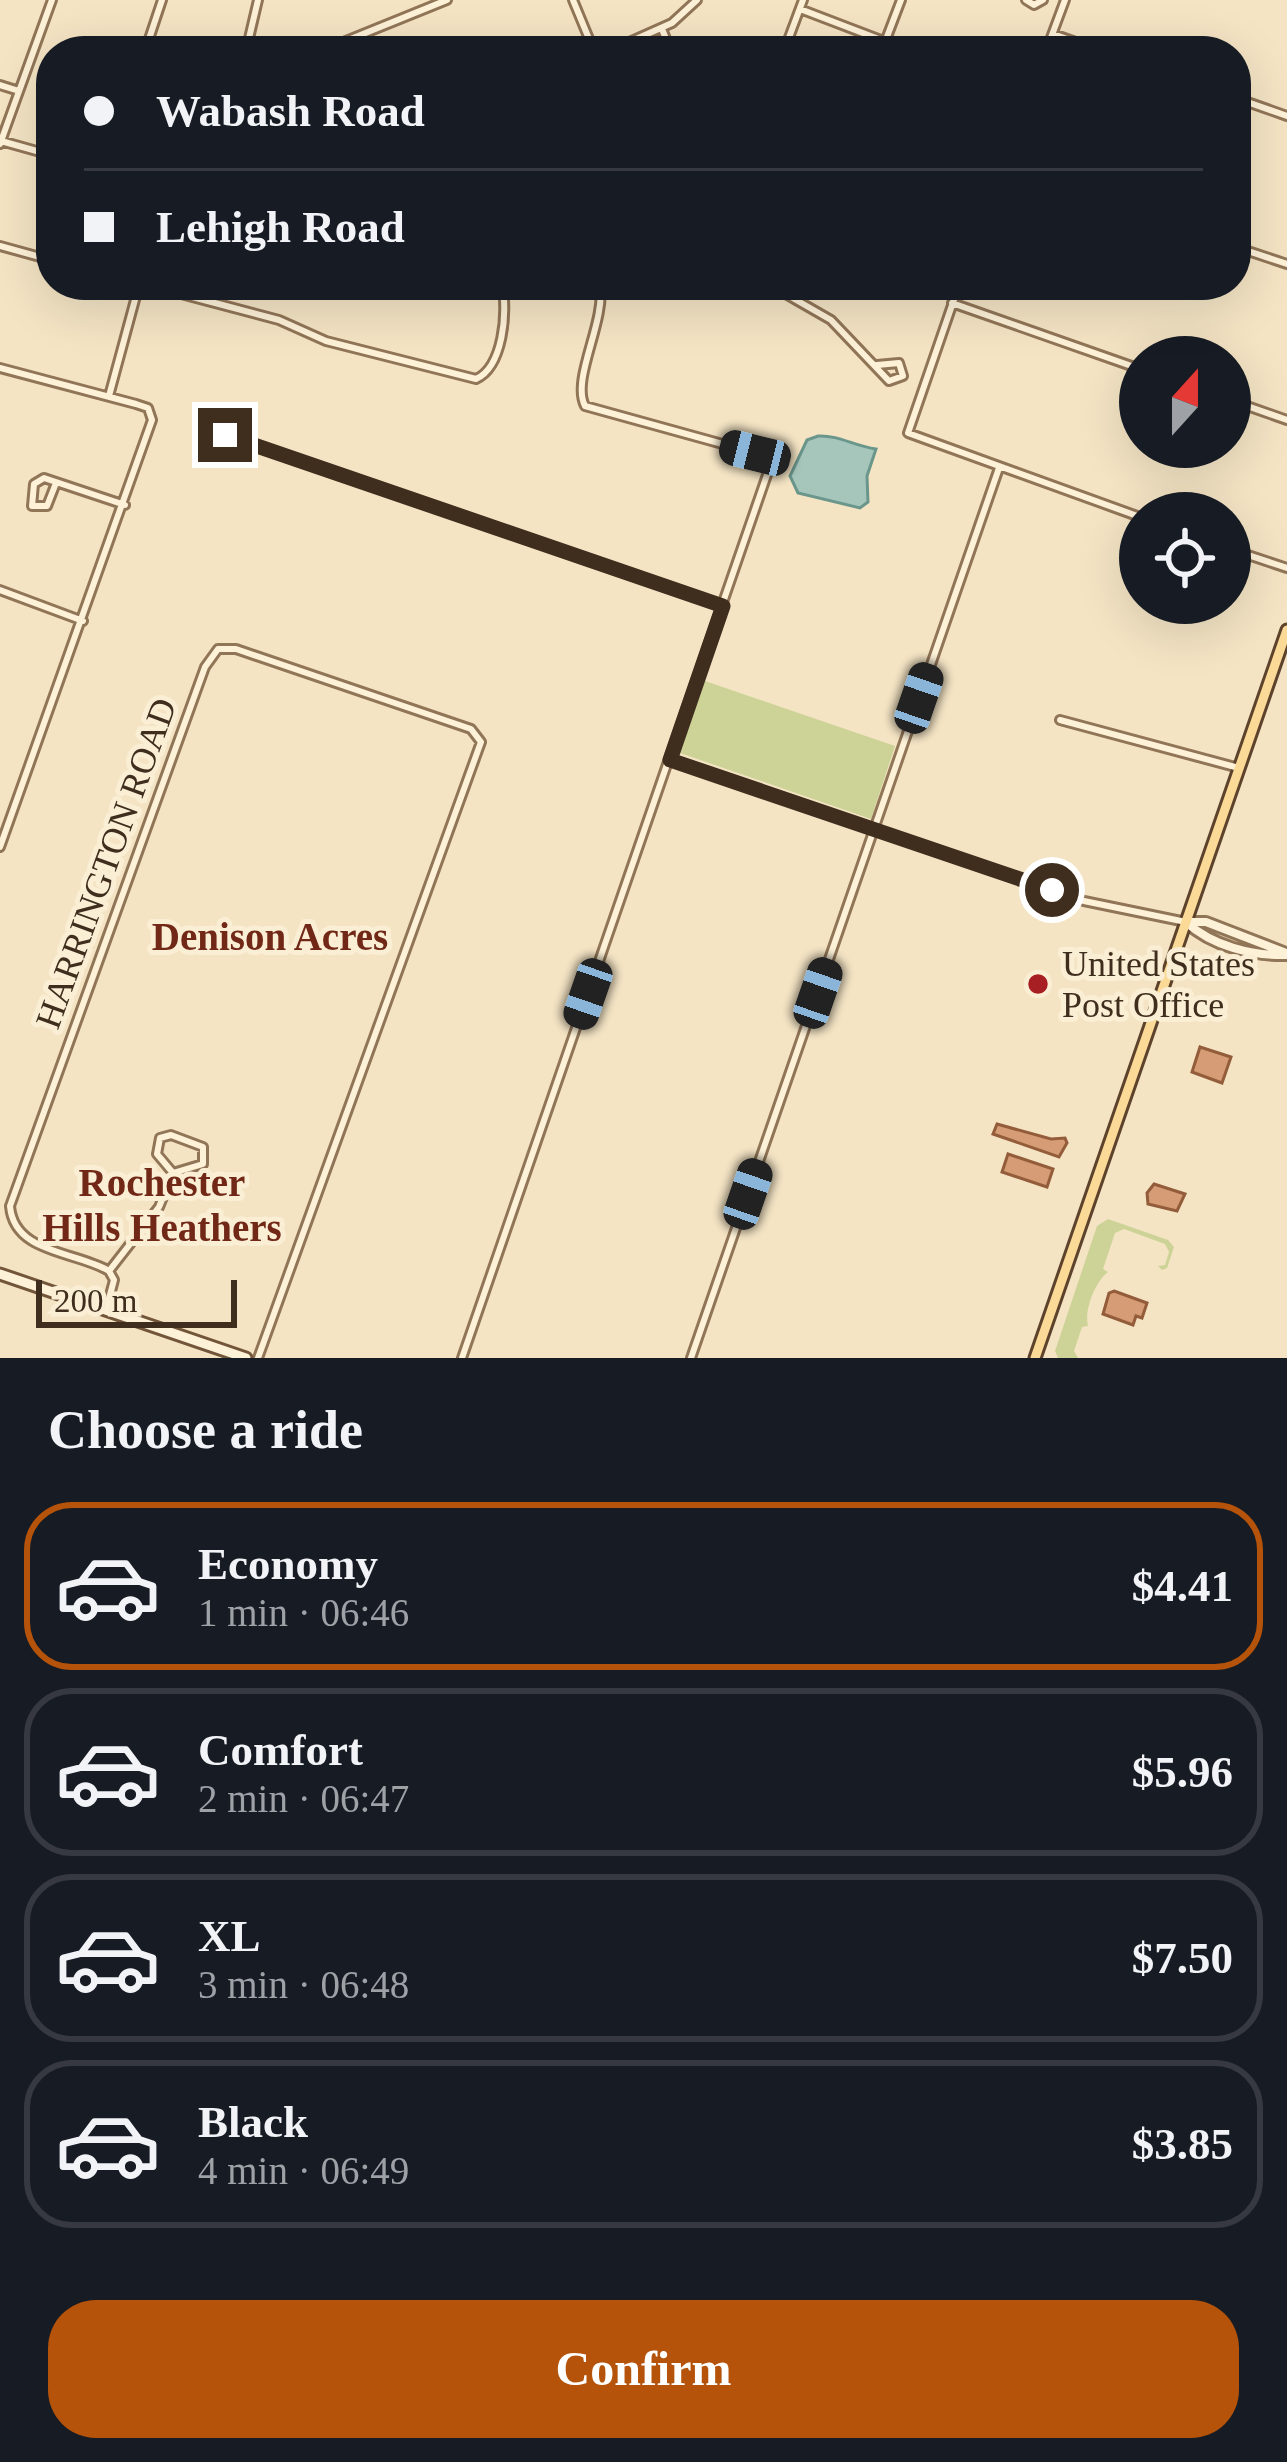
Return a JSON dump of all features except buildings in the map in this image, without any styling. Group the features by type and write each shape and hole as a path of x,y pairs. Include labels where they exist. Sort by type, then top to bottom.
{"main road":[{"path":"1035,1358 1287,630"},
{"path":"0,1274 245,1358"}],"street":[{"path":"39,36 52,0"},
{"path":"150,36 162,0"},
{"path":"250,36 258,0"},
{"path":"358,36 447,0"},
{"path":"573,0 588,36"},
{"path":"645,36 662,29 697,0"},
{"path":"790,36 803,0"},
{"path":"887,36 901,0"},
{"path":"1026,0 1034,4 1043,0"},
{"path":"1058,36 1052,34 1065,0"},
{"path":"800,9 870,36"},
{"path":"662,29 665,36"},
{"path":"36,45 0,142 36,151"},
{"path":"0,85 19,92"},
{"path":"1251,103 1287,116"},
{"path":"0,246 36,256"},
{"path":"1251,252 1287,264"},
{"path":"109,396 138,300"},
{"path":"201,300 279,320 326,341 476,380 492,364 505,313 504,300"},
{"path":"462,1358 767,472 766,461 755,453 585,406 580,391 601,300"},
{"path":"797,300 832,320 859,353 893,382 904,374 896,362 877,365"},
{"path":"953,300 908,433 1119,510"},
{"path":"952,303 1119,361"},
{"path":"0,368 109,396 151,412 144,452 0,847"},
{"path":"1251,407 1287,420"},
{"path":"225,435 723,606"},
{"path":"691,1358 999,468"},
{"path":"56,483 47,506 32,506 37,480 56,483 125,506"},
{"path":"1251,555 1287,568"},
{"path":"0,590 83,621"},
{"name":"HARRINGTON ROAD","path":"110,1271 28,1240 14,1225 10,1205 213,652 223,648 246,652 480,736 479,752 259,1358"},
{"path":"1060,720 1239,768"},
{"path":"670,760 1094,904 1205,922 1287,954"},
{"path":"1186,922 1201,936 1260,955 1287,954"},
{"path":"171,1135 203,1147 206,1156 200,1167 173,1173 157,1154 160,1138 171,1135"},
{"path":"106,1310 114,1280 110,1271 159,1208 173,1173"}],"green space":[{"path":"705,681 895,746 871,819 680,753"},
{"path":"1108,1219 1168,1240 1174,1247 1167,1268 1158,1266 1165,1265 1169,1252 1165,1244 1124,1229 1115,1233 1103,1269 1108,1272 1092,1297 1088,1326 1082,1327 1074,1351 1078,1358 1058,1358 1055,1351 1097,1226"}],"water":[{"path":"818,436 876,449 867,476 868,502 860,508 798,493 790,476 807,440"}],"place":[{"name":"United States Post Office","path":"1038,984"}],"district":[{"name":"Denison Acres","path":"270,936"},
{"name":"Rochester Hills Heathers","path":"162,1204"}],"route":[{"path":"225,435 723,606 670,760 1052,890"}]}
